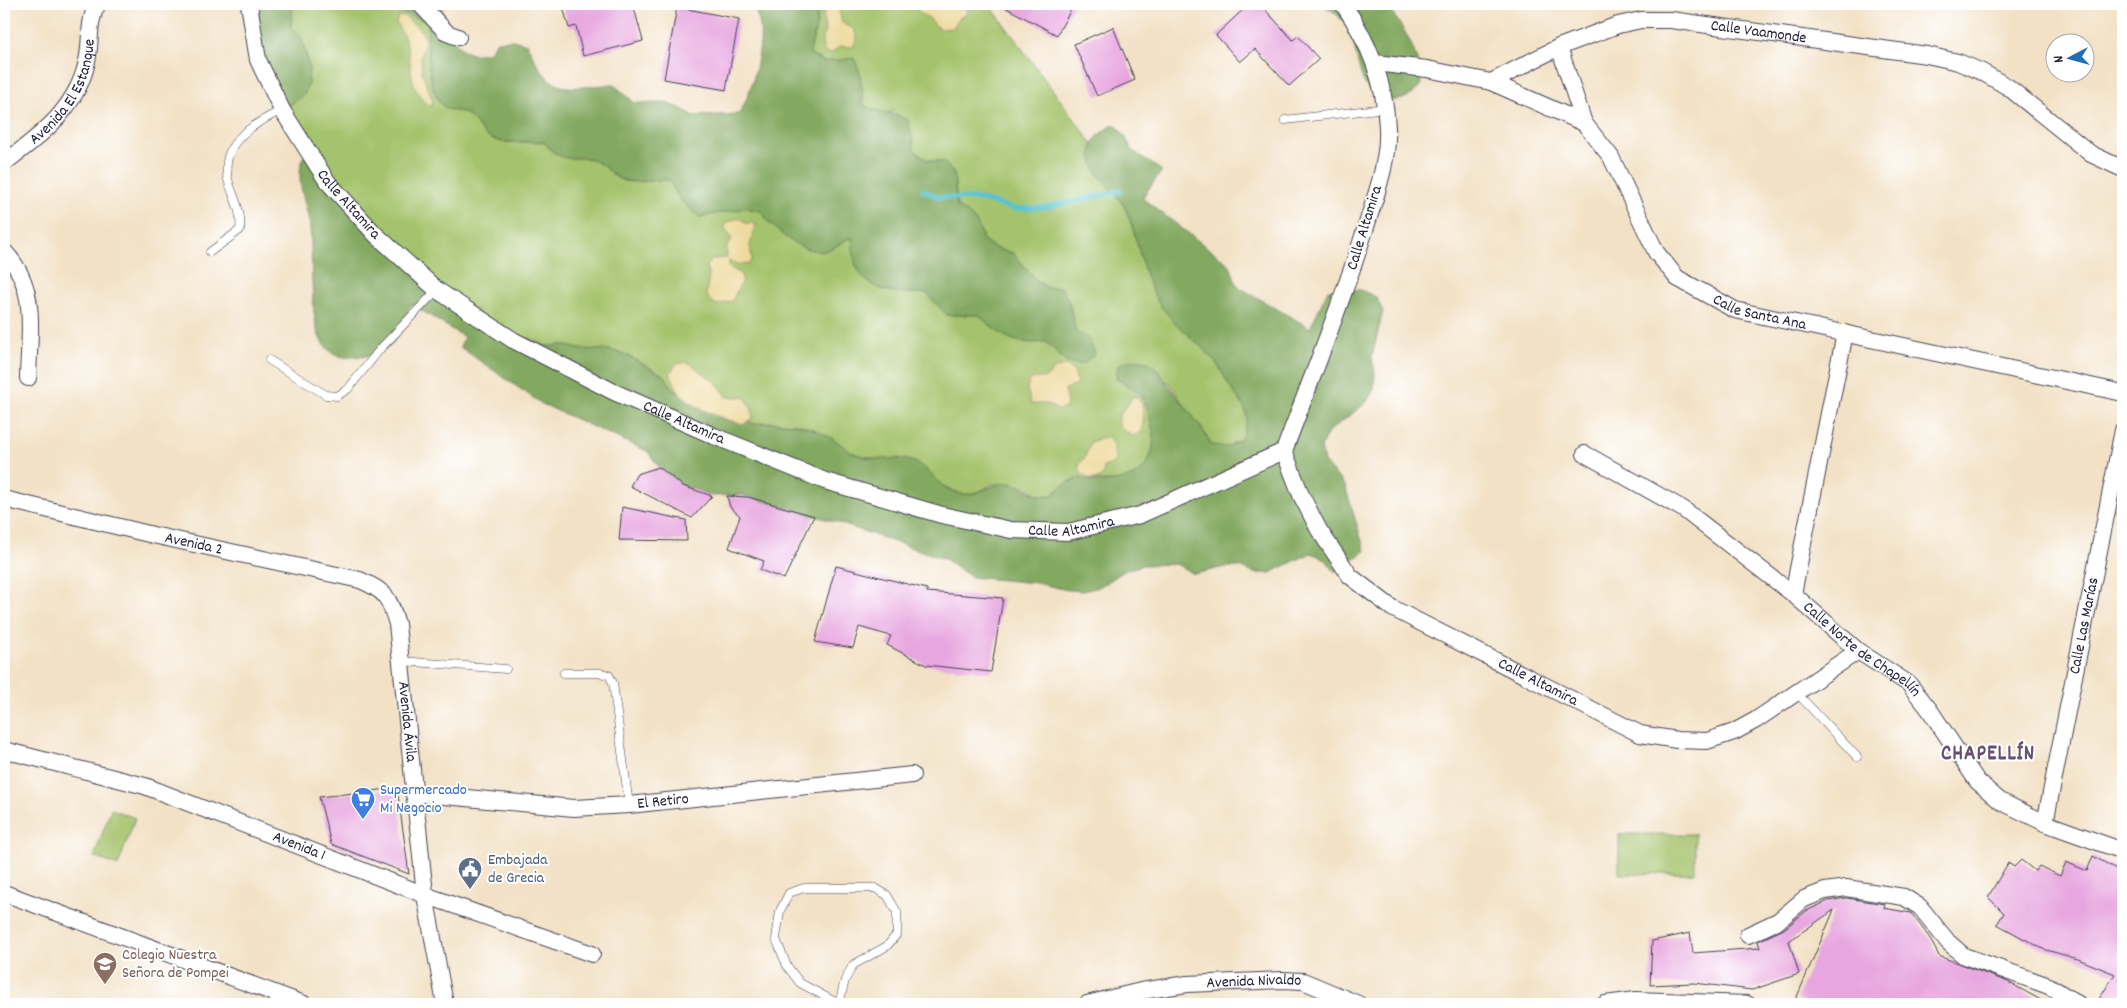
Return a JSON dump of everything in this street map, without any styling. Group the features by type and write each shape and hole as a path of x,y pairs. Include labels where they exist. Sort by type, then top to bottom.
{"street":[{"name":"Avenida El Estanque","path":"4,163 52,125 70,103 82,81 88,56 93,12 98,4"},
{"name":"Calle Altamira","path":"249,4 258,60 282,110 327,181 375,234 437,290 513,340 614,392 714,436 825,481 942,515 1011,530 1068,532 1140,515 1284,450"},
{"path":"420,4 447,33 458,37"},
{"name":"Calle Altamira","path":"1343,4 1354,19 1374,63 1386,108 1387,149 1376,195 1350,275 1284,450 1301,495 1319,530 1350,576 1392,608 1640,734 1678,740 1707,741 1734,732 1756,720 1858,651"},
{"name":"Calle Vaamonde","path":"1491,82 1559,47 1618,25 1641,20 1661,20 1927,55 1958,62 2008,87 2091,154 2123,169"},
{"path":"1559,47 1584,123"},
{"path":"1374,63 1427,69 1491,82"},
{"name":"Calle Santa Ana","path":"1491,82 1584,123 1611,157 1656,252 1677,278 1735,310 2123,393"},
{"path":"4,251 26,284 30,304 28,378"},
{"path":"1793,594 1845,333"},
{"name":"Calle Las Marías","path":"2046,822 2123,430"},
{"name":"Calle Norte de Chapellín","path":"1585,454 1683,509 1793,594 1858,651 1909,684 1929,709 1977,781 2000,801 2046,822 2123,851"},
{"name":"Avenida 2","path":"4,499 153,535 360,580 382,591"},
{"name":"Avenida Ávila","path":"382,591 390,602 397,624 425,895 445,1004"},
{"name":"Avenida 1","path":"4,750 145,786 425,895 592,954"},
{"name":"El Retiro","path":"413,793 574,808 629,805 912,775"},
{"path":"1748,936 1778,921 1804,899 1825,891 1846,888 1904,897 1920,907 1948,942 1964,956 2049,986 2078,1004"},
{"path":"4,893 304,1004"},
{"name":"Avenida Nivaldo","path":"1087,1004 1141,991 1187,984 1283,980 1303,981 1358,1004"},
{"path":"1605,1004 1636,1000 1743,1004"}],"lane":[{"path":"1285,120 1386,108"},
{"path":"210,252 240,230 242,217 229,184 226,169 230,148 246,130 282,110"},
{"path":"269,360 326,395 337,396 348,389 382,348 437,290"},
{"path":"401,662 506,669"},
{"path":"564,674 600,672 609,675 614,683 629,805"},
{"path":"1796,692 1858,757"},
{"path":"804,888 875,888 887,895 897,912 897,934 887,946 854,965 845,980 839,1004 800,983 787,966 776,939 780,911 789,893 804,888"}],"green space":[{"path":"249,4 293,4 291,28 302,38 309,68 308,84 304,95 282,110 258,60"},
{"path":"293,4 393,4 397,10 428,22 429,70 435,94 441,103 448,109 466,114 490,138 505,142 544,142 559,156 591,159 624,181 670,180 700,217 746,208 761,211 769,223 825,251 852,237 859,267 873,285 883,290 895,292 926,292 947,315 979,315 1002,334 1016,341 1046,342 1067,363 1089,339 1076,332 1069,302 1034,278 1013,253 997,249 983,241 975,220 957,207 954,174 944,162 928,160 914,150 913,135 895,112 878,113 864,106 860,73 839,60 824,62 810,54 816,26 817,8 808,4 989,4 1092,143 1098,172 1125,208 1134,230 1146,276 1161,307 1215,362 1243,405 1247,422 1242,439 1227,447 1211,445 1207,436 1169,382 1116,379 1142,398 1151,418 1154,438 1152,452 1146,465 1138,474 1118,481 1074,481 1063,486 1053,495 1038,495 1024,486 993,484 980,491 964,495 936,483 926,469 898,458 882,460 851,453 826,435 798,424 768,422 753,424 716,402 695,394 675,392 665,376 624,354 609,350 579,349 563,345 546,346 530,339 513,340 375,234 282,110 304,95 308,84 309,68 306,53 291,28"},
{"path":"393,4 442,4 444,19 450,34 459,46 472,54 488,53 497,41 513,40 527,44 543,73 551,81 560,85 581,87 613,84 635,103 666,103 694,116 739,114 752,84 760,46 760,26 753,4 808,4 817,8 817,21 810,54 824,62 854,58 860,73 864,106 908,120 914,150 928,160 944,162 954,174 957,207 975,220 983,241 997,249 1013,253 1034,278 1046,288 1061,287 1069,302 1076,332 1089,339 1095,354 1083,364 1067,363 1046,342 1016,341 1002,334 979,315 947,315 926,293 896,292 878,288 862,277 857,268 852,237 827,250 815,251 796,244 772,225 761,211 746,208 700,217 682,201 675,192 670,180 634,182 624,180 591,159 559,156 544,142 505,142 490,138 466,114 448,109 441,103 435,94 429,70 428,22 397,10"},
{"path":"1320,4 1385,4 1410,42 1418,62 1421,85 1411,95 1399,100 1378,97 1370,91 1360,72 1349,29 1336,14"},
{"path":"1115,124 1125,136 1132,150 1162,171 1142,198 1230,265 1237,286 1310,328 1328,290 1361,290 1376,297 1383,311 1372,357 1375,373 1374,389 1366,403 1328,432 1321,447 1324,462 1345,486 1365,551 1335,572 1325,559 1311,553 1270,573 1254,573 1240,567 1225,567 1194,574 1176,564 1142,565 1126,570 1099,587 1083,591 1068,590 1036,583 971,577 945,559 836,522 742,495 712,496 683,486 659,467 647,451 542,404 460,347 464,337 411,304 395,339 383,351 355,358 338,356 326,347 318,333 313,305 309,220 300,182 301,164 305,155 375,234 513,340 530,339 546,346 563,345 579,349 609,350 624,354 665,376 675,392 705,398 726,407 753,424 781,423 800,425 826,435 850,451 860,455 878,459 902,459 914,462 927,470 948,489 963,494 974,493 995,485 1011,483 1038,495 1053,495 1065,484 1079,477 1099,482 1126,479 1136,475 1149,461 1152,452 1153,430 1147,406 1140,393 1116,379 1118,365 1139,360 1154,366 1196,420 1211,445 1227,447 1241,439 1245,430 1246,416 1243,405 1215,362 1161,307 1146,276 1134,230 1125,208 1094,166 1092,147 1094,142 1105,130"},
{"path":"111,809 135,818 118,866 94,857"},
{"path":"1619,834 1695,834 1695,873 1619,874"}],"sand":[{"path":"915,4 964,4 967,14 959,18 953,28 939,29 929,18 919,13"},
{"path":"830,6 838,6 842,23 854,29 857,38 853,47 840,46 831,54 824,52 822,42 825,30 823,14"},
{"path":"399,16 405,16 423,33 425,43 421,56 422,72 433,101 431,106 417,91 414,83 408,48 396,21"},
{"path":"739,218 746,223 756,224 750,245 752,260 749,264 741,265 729,261 729,267 741,274 742,281 732,301 717,305 710,301 706,294 709,276 706,266 713,259 727,258 727,246 732,239 724,226 728,222"},
{"path":"688,362 715,382 727,397 745,397 752,410 753,418 744,424 727,420 703,410 682,395 670,374 676,364"},
{"path":"1065,366 1074,371 1077,383 1075,386 1065,389 1067,407 1058,410 1047,404 1031,404 1027,389 1029,381 1034,378 1046,378 1056,368"},
{"path":"1134,396 1141,402 1143,418 1142,432 1133,436 1124,431 1119,425 1119,415"},
{"path":"1107,438 1113,443 1115,459 1112,464 1103,467 1104,474 1098,479 1090,479 1080,472 1079,465 1085,457 1091,442"}],"building":[{"path":"562,4 633,4 643,41 583,56 576,26 569,28"},
{"path":"999,4 1074,4 1057,35"},
{"path":"1249,4 1260,4 1293,40 1298,36 1319,59 1289,86 1255,49 1240,62 1216,35"},
{"path":"677,7 739,19 726,90 664,79"},
{"path":"1113,27 1135,80 1097,96 1074,44"},
{"path":"659,467 683,486 712,496 692,518 630,486 637,474"},
{"path":"727,496 748,497 814,516 784,579 760,570 764,561 729,548 740,516 730,507"},
{"path":"622,507 686,520 687,541 619,540"},
{"path":"836,566 927,589 927,592 1003,598 991,672 926,665 887,645 891,636 859,627 853,648 815,642"},
{"name":"Supermercado Mi Negocio","path":"397,788 409,874 331,844 319,797"},
{"path":"2093,856 2123,873 2123,1004 2096,1004 2115,974 2078,959 2043,949 1997,924 2004,913 1988,897 2008,863 2014,867 2021,860 2035,871 2039,866 2060,876 2066,862 2087,871"},
{"path":"1846,898 1885,904 1884,908 1911,913 1929,937 1939,956 2008,982 2048,1004 1811,1004 1796,999 1834,910 1789,941 1799,974 1752,990 1694,983 1650,985 1652,941 1690,933 1693,953 1760,948 1758,941 1784,929 1806,911 1828,901"}],"waterway":[{"path":"923,190 938,197 978,199 1016,209 1047,207 1121,191"}],"place":[{"name":"Supermercado Mi Negocio","path":"363,820"},
{"name":"Embajada de Grecia","path":"470,890"},
{"name":"Colegio Nuestra Señora de Pompei","path":"105,985"}],"district":[{"name":"CHAPELLÍN","path":"1988,755"}]}
